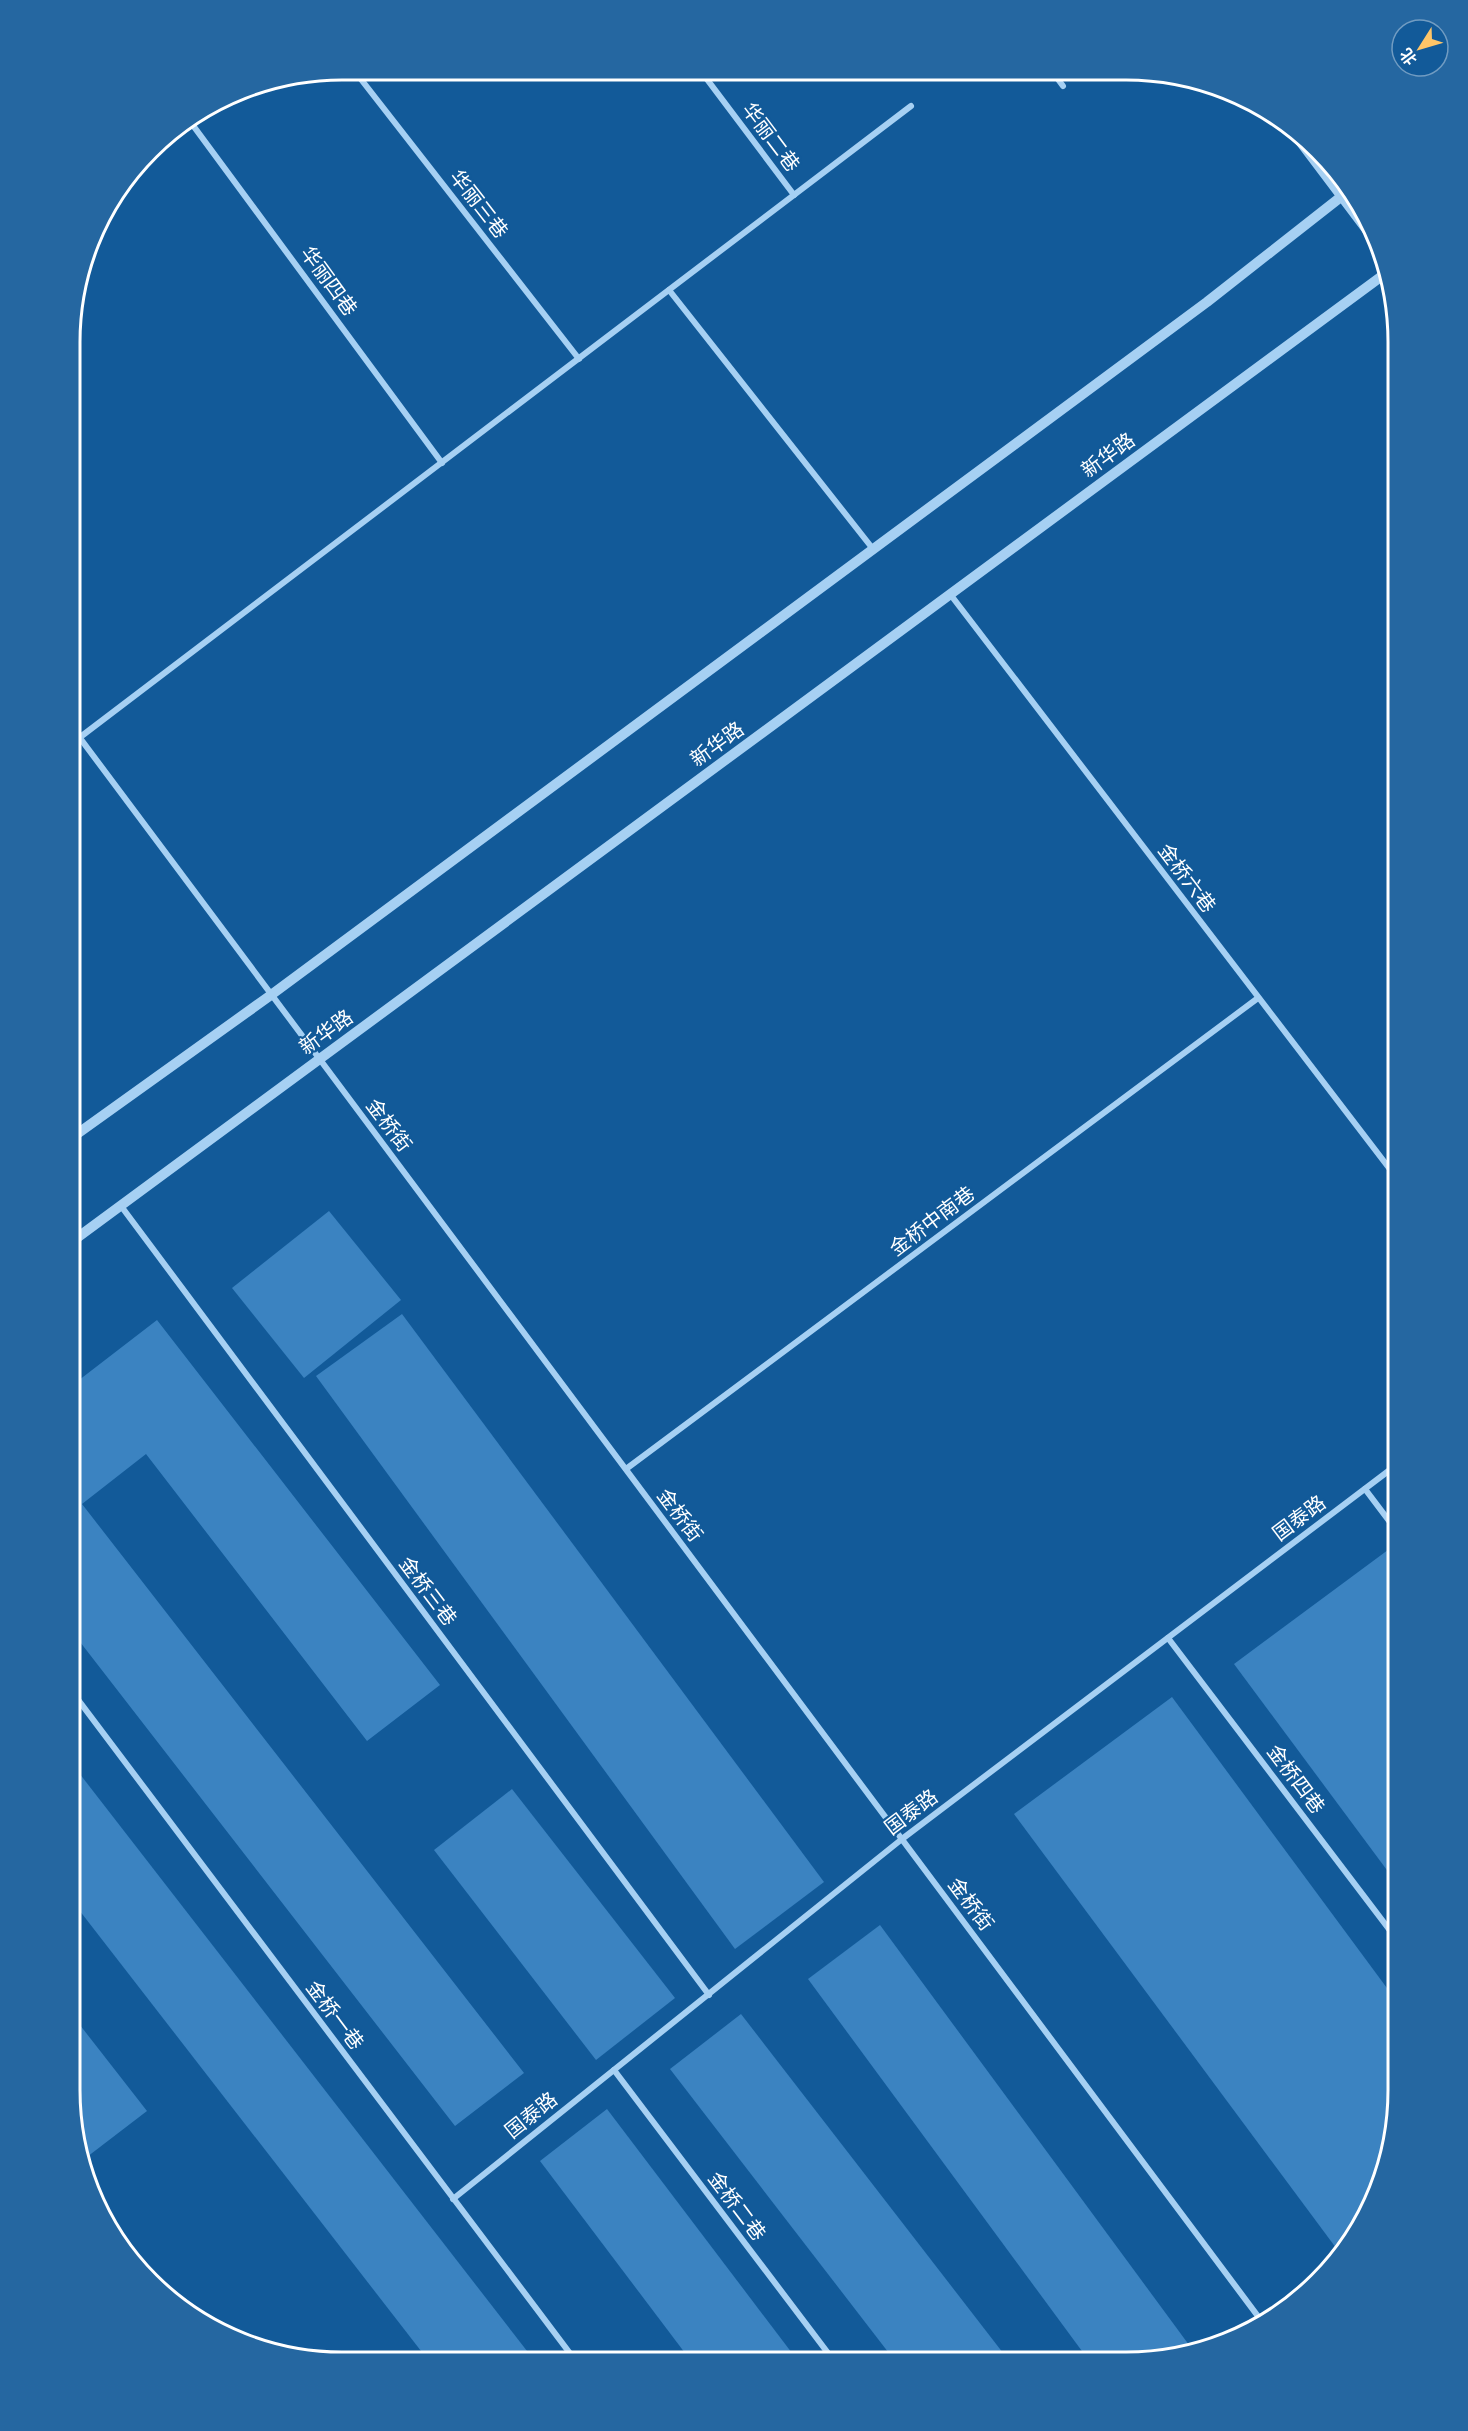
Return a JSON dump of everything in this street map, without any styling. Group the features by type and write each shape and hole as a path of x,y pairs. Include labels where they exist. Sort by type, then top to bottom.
{"street":[{"name":"华丽三巷","path":"362,80 579,359"},
{"name":"华丽二巷","path":"708,80 794,195"},
{"path":"1059,80 1063,86"},
{"path":"80,738 912,106"},
{"name":"华丽四巷","path":"193,126 442,463"},
{"path":"1302,147 1362,227"},
{"path":"80,1132 271,995 1207,302 1344,196"},
{"name":"新华路","path":"80,1236 1381,277"},
{"path":"669,290 873,549"},
{"name":"金桥六巷","path":"950,594 1388,1167"},
{"name":"金桥街","path":"80,738 1258,2316"},
{"name":"金桥中南巷","path":"626,1469 1258,998"},
{"name":"金桥三巷","path":"121,1206 709,1995"},
{"name":"国泰路","path":"453,2199 902,1839 1388,1471"},
{"path":"1365,1489 1388,1519"},
{"name":"金桥四巷","path":"1168,1638 1388,1928"},
{"name":"金桥一巷","path":"80,1704 569,2352"},
{"name":"金桥二巷","path":"614,2070 827,2352"}],"building":[{"path":"329,1211 401,1300 304,1378 232,1288"},
{"path":"402,1314 824,1882 735,1949 316,1376"},
{"path":"157,1320 440,1685 367,1741 146,1454 82,1504 524,2073 455,2126 80,1642 80,1379"},
{"path":"1388,1550 1388,1872 1234,1664"},
{"path":"1172,1697 1388,1989 1388,2107 1380,2157 1362,2205 1335,2247 1014,1814"},
{"path":"80,1774 528,2352 422,2352 80,1911"},
{"path":"512,1789 675,1998 596,2060 434,1850"},
{"path":"880,1925 1188,2344 1144,2351 1083,2352 808,1979"},
{"path":"741,2014 1002,2352 888,2352 670,2069"},
{"path":"80,2025 147,2111 88,2156 80,2107"},
{"path":"607,2109 791,2352 684,2352 540,2161"}]}
